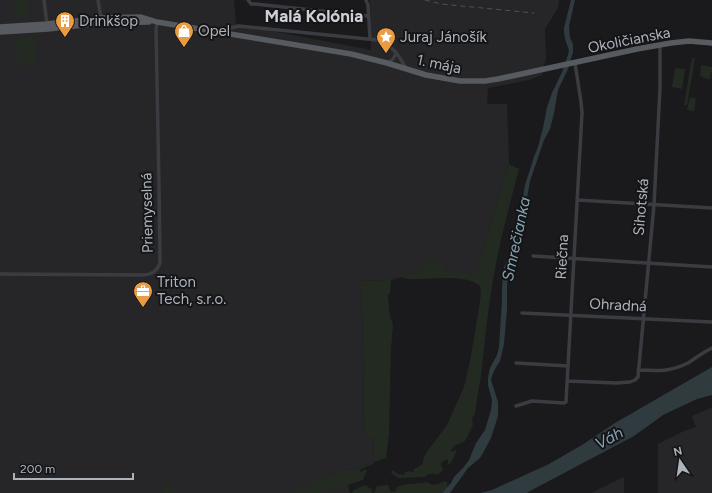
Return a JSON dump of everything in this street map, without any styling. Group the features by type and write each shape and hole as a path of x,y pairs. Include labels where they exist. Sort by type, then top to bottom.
{"main road":[{"name":"1. mája","path":"0,27 141,17 157,22 350,54 387,62 407,70 442,79 473,82 498,79 551,68"},
{"name":"1. mája","path":"0,32 48,29 101,20"},
{"name":"Okoličianska","path":"551,68 660,44 689,41 712,42"}],"street":[{"path":"44,0 47,24"},
{"path":"98,0 101,20"},
{"path":"248,0 251,4 368,16"},
{"path":"366,0 368,5 370,39"},
{"name":"Priemyselná","path":"0,274 142,275 151,274 158,268 160,257 157,22"},
{"path":"225,33 231,28 239,26 370,39 383,42 396,52 407,70"},
{"name":"Sihotská","path":"638,370 654,205 659,106 660,44"},
{"path":"387,62 393,59 396,52"},
{"name":"Riečna","path":"516,406 532,401 566,402 582,113 574,63"},
{"path":"577,200 712,208"},
{"path":"533,256 712,267"},
{"name":"Ohradná","path":"522,312 712,322"},
{"path":"568,381 616,383 630,382 637,378 638,370 669,370 688,362 712,348"},
{"path":"516,363 568,366"}],"shaded area":[{"path":"0,0 234,0 236,24 371,50 370,0 559,0 558,8 545,29 546,58 542,75 529,80 488,88 487,104 507,104 509,162 485,243 479,274 412,274 391,280 361,281 364,437 373,437 374,462 345,471 350,493 0,493"},
{"path":"13,0 27,0 29,17 15,18"},
{"path":"35,37 35,65 17,65 16,38"},
{"path":"692,58 695,58 687,105 684,105"},
{"path":"701,65 712,67 710,79 700,76"},
{"path":"675,68 685,69 682,89 672,87"},
{"path":"690,97 696,98 694,111 687,110"},
{"path":"509,162 511,166 519,169 493,279 480,384 475,414 472,418 473,425 465,441 454,446 450,452 456,450 452,461 449,465 447,459 442,462 441,465 443,470 437,475 431,474 425,477 398,478 391,473 392,470 398,474 404,475 405,472 410,471 413,473 414,469 423,464 426,453 447,425 464,387 470,361 481,293 480,286 467,280 450,278 410,279 401,277 416,273 422,267 424,262 429,263 430,261 427,257 430,253 435,252 438,256 434,258 433,262 442,264 448,274 479,274 476,265 480,261 477,258 483,253"},
{"path":"391,280 390,293 388,295 390,317 393,326 389,434 386,458 374,462 373,437 364,437 361,281"},
{"path":"712,407 712,493 658,493 658,444 684,431 696,427 692,416"},
{"path":"374,462 373,464 359,470 361,472 367,470 363,480 323,493 290,493 309,487 308,483"},
{"path":"624,477 624,493 591,493"},
{"path":"445,481 447,482 447,488 442,493 374,493 377,486 388,485 391,492 396,491 397,487 404,485 427,482 436,484"},
{"path":"167,483 176,489 176,493 163,493 162,489"},
{"path":"365,485 372,489 372,493 352,493 354,490"}],"water":[{"path":"571,0 575,0 569,26 570,38 573,44 573,52 568,69 558,90 550,129 544,140 530,181 520,246 516,257 508,270 504,344 500,361 491,380 498,402 498,416 491,438 480,458 468,468 450,493 442,493 469,460 476,443 485,430 491,410 492,400 488,385 488,378 490,368 497,355 499,347 504,267 515,248 525,185 538,147 547,107 568,55 569,50 564,28"},
{"name":"Váh","path":"712,367 712,395 697,399 663,415 634,436 527,493 480,493 492,490 549,464 582,445 615,423"}],"railway":[{"path":"425,0 441,4 534,13"}],"place":[{"name":"Drinkšop","path":"65,38"},
{"name":"Opel","path":"184,48"},
{"name":"Juraj Jánošík","path":"386,54"},
{"name":"Triton Tech, s.r.o.","path":"143,308"}],"district":[{"name":"Malá Kolónia","path":"314,16"}],"water label":[{"name":"Smrečianka","path":"516,239"}]}
